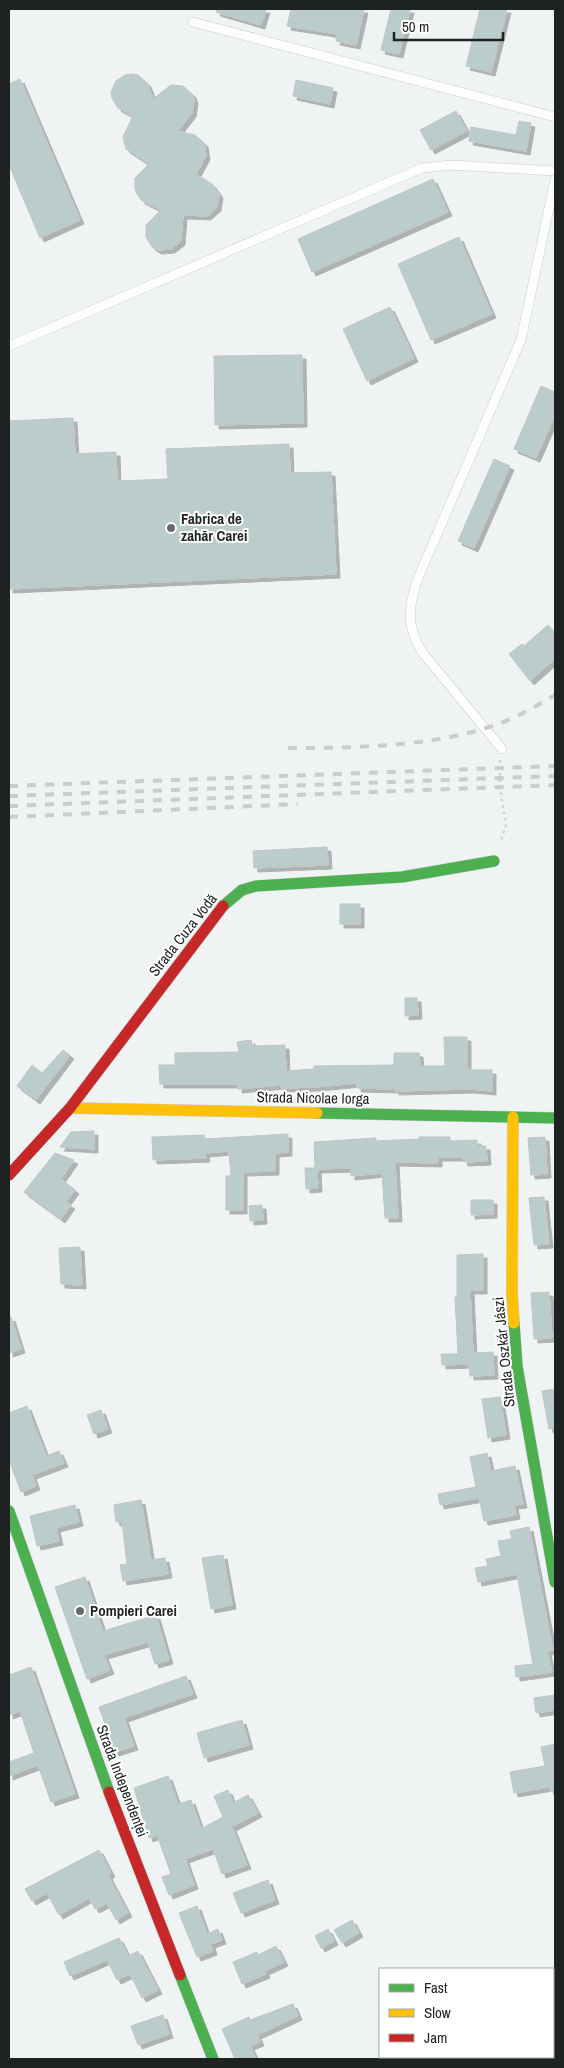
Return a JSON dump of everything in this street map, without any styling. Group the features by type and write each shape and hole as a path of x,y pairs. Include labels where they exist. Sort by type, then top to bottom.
{"street":[{"name":"Strada Cuza Vodă","path":"9,1175 70,1108 227,901 242,890 256,886 402,877 494,861"},
{"name":"Strada Nicolae Iorga","path":"70,1108 555,1118"},
{"name":"Strada Oszkár Jászi","path":"513,1117 512,1294 517,1366 555,1582"},
{"name":"Strada Independenței","path":"9,1511 101,1771 213,2059"}],"lane":[{"path":"193,22 555,117"},
{"path":"9,346 422,168 451,165 555,171"},
{"path":"502,749 422,652 413,636 410,625 410,608 418,578 521,340 555,180"}],"path":[{"path":"494,861 506,825 500,788 502,749"}],"building":[{"path":"217,9 266,9 261,25 216,12"},
{"path":"291,9 364,9 356,45 336,41 337,34 287,26"},
{"path":"391,9 410,9 399,54 381,50"},
{"path":"480,9 507,9 491,72 466,66"},
{"path":"125,75 138,75 147,83 153,99 171,85 183,86 192,94 194,100 192,113 178,131 195,135 204,143 206,156 196,174 212,184 219,194 217,207 207,216 183,215 181,241 171,249 158,250 152,247 146,237 146,225 161,210 141,200 135,190 135,178 149,164 126,149 123,137 133,116 118,108 112,98 111,92 116,81"},
{"path":"20,79 80,220 40,238 9,165 9,84"},
{"path":"296,80 333,88 330,104 293,96"},
{"path":"456,111 467,131 431,150 420,130"},
{"path":"519,121 531,123 526,151 469,141 471,127 516,135"},
{"path":"433,179 448,212 312,272 298,239"},
{"path":"459,237 492,314 431,340 398,264"},
{"path":"390,307 414,358 367,381 343,329"},
{"path":"302,355 303,423 215,425 214,356"},
{"path":"541,386 555,392 555,415 536,458 514,449"},
{"name":"Fabrica de zahăr Carei","path":"73,418 75,454 116,452 117,481 168,479 166,449 289,444 290,473 331,472 336,574 9,589 9,421"},
{"path":"494,459 510,466 474,548 458,541"},
{"path":"548,625 555,633 555,659 530,681 509,654 522,644 524,646"},
{"path":"327,847 328,865 254,868 253,851"},
{"path":"340,904 360,904 360,924 340,924"},
{"path":"405,998 417,998 418,1015 405,1016"},
{"path":"444,1037 467,1037 467,1070 492,1070 492,1091 470,1089 395,1091 395,1089 357,1088 357,1083 316,1087 281,1088 281,1085 238,1089 238,1084 160,1084 159,1065 175,1065 175,1053 239,1052 237,1042 251,1040 252,1046 285,1045 286,1071 314,1069 314,1066 394,1065 394,1053 419,1053 420,1066 445,1066"},
{"path":"63,1050 70,1055 36,1100 17,1086 32,1065 42,1073"},
{"path":"94,1131 94,1149 60,1147 71,1132"},
{"path":"288,1134 288,1152 275,1153 275,1171 243,1172 243,1210 226,1210 226,1176 231,1176 229,1151 205,1153 206,1158 153,1160 152,1137 204,1135 205,1139"},
{"path":"419,1137 450,1137 450,1141 477,1140 477,1146 486,1146 487,1161 464,1162 463,1157 438,1157 438,1163 395,1162 398,1218 385,1218 382,1173 351,1176 351,1168 317,1169 318,1188 306,1189 305,1168 315,1168 314,1142 376,1138 376,1141 419,1139"},
{"path":"545,1137 547,1174 531,1175 528,1138"},
{"path":"55,1153 74,1160 61,1179 75,1190 66,1202 71,1205 61,1219 24,1192"},
{"path":"544,1197 549,1244 534,1245 529,1198"},
{"path":"471,1200 493,1200 493,1214 471,1215"},
{"path":"262,1205 263,1220 250,1221 249,1206"},
{"path":"80,1247 82,1285 61,1284 59,1248"},
{"path":"483,1254 483,1290 470,1290 473,1353 493,1352 494,1375 470,1376 469,1364 442,1365 441,1354 458,1354 455,1297 457,1297 457,1255"},
{"path":"549,1292 552,1338 534,1339 531,1293"},
{"path":"11,1317 21,1349 9,1353 9,1318"},
{"path":"555,1389 555,1428 549,1429 542,1391"},
{"path":"500,1397 506,1435 488,1438 482,1399"},
{"path":"27,1406 46,1456 59,1451 64,1463 32,1475 36,1486 21,1492 9,1460 9,1413"},
{"path":"101,1410 108,1429 94,1434 87,1415"},
{"path":"487,1453 491,1471 515,1466 523,1504 514,1505 516,1515 484,1521 479,1498 440,1505 438,1494 476,1487 470,1457"},
{"path":"141,1500 151,1560 165,1558 168,1574 123,1581 120,1565 127,1564 122,1521 116,1522 114,1505"},
{"path":"75,1505 79,1522 56,1528 59,1541 37,1546 30,1516"},
{"path":"529,1527 553,1650 547,1651 552,1672 516,1677 515,1666 533,1664 517,1574 478,1582 475,1568 488,1566 486,1559 501,1556 498,1541 512,1539 510,1531"},
{"path":"223,1555 232,1605 211,1609 202,1558"},
{"path":"85,1577 103,1631 156,1615 169,1660 155,1664 148,1642 104,1655 110,1670 87,1679 55,1587"},
{"path":"31,1667 75,1794 51,1802 38,1765 9,1776 9,1762 34,1753 20,1711 9,1715 9,1675"},
{"path":"186,1676 193,1694 124,1718 134,1746 115,1752 99,1707"},
{"path":"555,1695 555,1710 536,1713 534,1698"},
{"path":"242,1720 249,1745 204,1758 197,1733"},
{"path":"555,1744 555,1790 550,1791 549,1787 514,1793 510,1772 545,1766 541,1747"},
{"path":"168,1776 178,1804 191,1800 201,1829 223,1817 214,1796 228,1790 233,1803 248,1795 258,1813 232,1827 247,1865 222,1874 213,1849 185,1859 194,1885 169,1895 162,1877 171,1874 157,1835 149,1838 134,1788"},
{"path":"99,1850 111,1873 108,1875 128,1913 116,1920 107,1903 95,1909 89,1898 59,1915 47,1893 32,1901 25,1889"},
{"path":"268,1880 275,1900 241,1913 233,1893"},
{"path":"197,1906 207,1934 218,1929 222,1940 211,1944 213,1951 197,1957 179,1913"},
{"path":"352,1920 359,1933 342,1943 334,1930"},
{"path":"328,1929 334,1941 321,1948 315,1936"},
{"path":"119,1938 128,1956 138,1951 158,1990 142,1998 130,1974 117,1980 107,1960 70,1976 64,1962"},
{"path":"276,1946 284,1962 265,1971 266,1974 242,1984 233,1962 257,1952 258,1955"},
{"path":"293,2004 298,2016 257,2035 260,2042 250,2046 256,2059 235,2059 222,2029 249,2017 250,2020"},
{"path":"163,2015 169,2034 138,2045 131,2026"}],"railway":[{"path":"288,748 363,747 438,739 504,722 555,695"},
{"path":"9,786 555,766"},
{"path":"9,796 555,776"},
{"path":"9,806 555,785"},
{"path":"9,817 298,804"}],"traffic: fast":[{"path":"223,906 242,890 256,886 402,877 494,861"},
{"path":"317,1113 555,1118"},
{"path":"514,1323 517,1366 555,1582"},
{"path":"9,1511 109,1792"},
{"path":"180,1975 213,2059"}],"traffic: slow":[{"path":"70,1108 317,1113"},
{"path":"513,1117 512,1294 514,1323"}],"traffic: jam":[{"path":"9,1175 70,1108 223,906"},
{"path":"109,1792 180,1975"}],"place":[{"name":"Fabrica de zahăr Carei","path":"171,528"},
{"name":"Pompieri Carei","path":"80,1611"}]}
